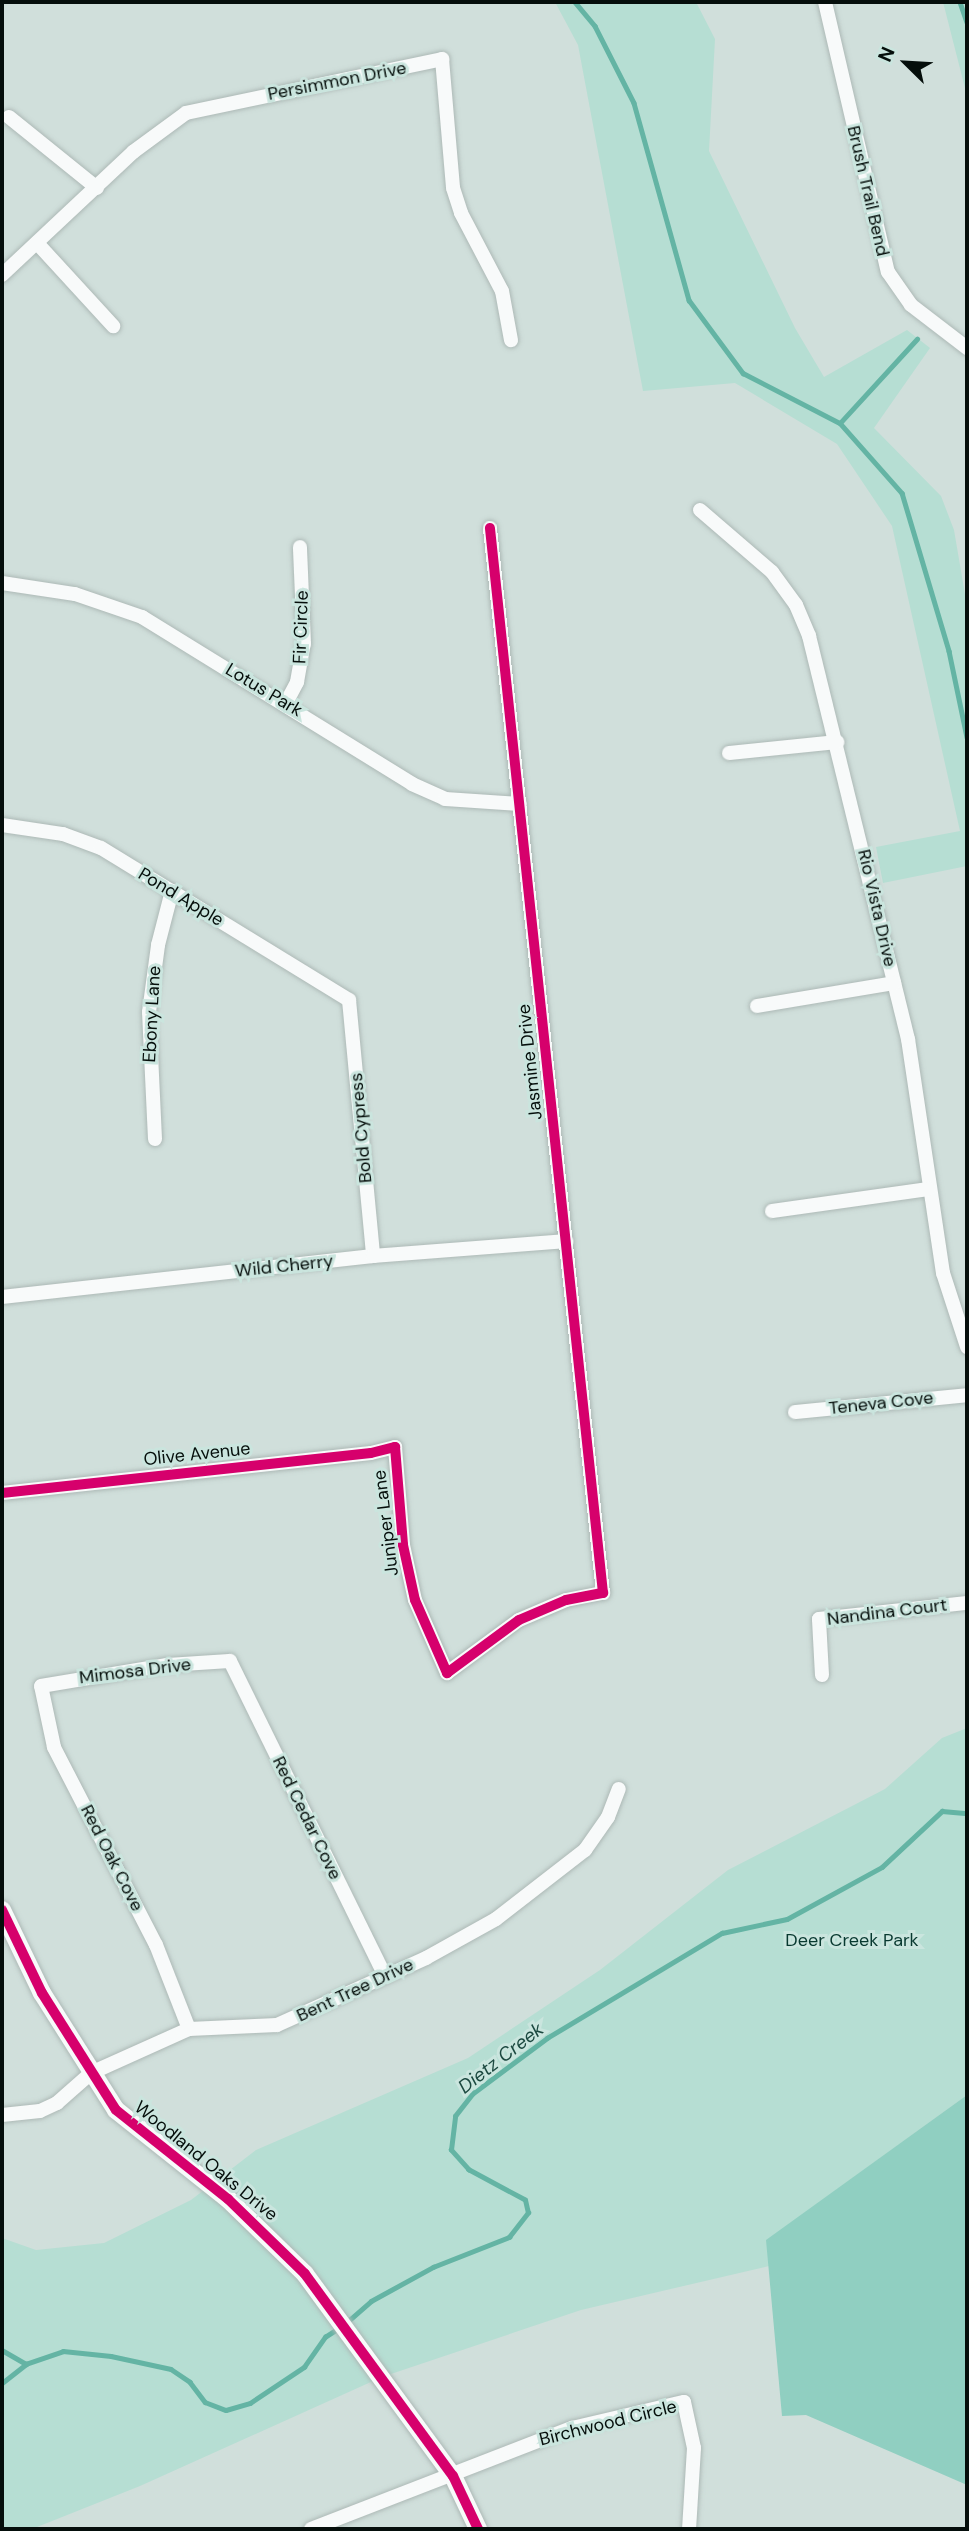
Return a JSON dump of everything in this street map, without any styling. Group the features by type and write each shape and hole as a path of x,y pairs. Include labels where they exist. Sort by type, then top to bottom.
{"street":[{"name":"Brush Trail Bend","path":"825,2 888,272 911,306 967,348"},
{"name":"Persimmon Drive","path":"2,275 160,129 186,113 442,59 453,188 461,214 502,291 511,340"},
{"path":"9,117 97,188"},
{"path":"37,243 113,326"},
{"name":"Rio Vista Drive","path":"700,510 772,572 796,605 809,636 908,1040 928,1189 943,1273 967,1347"},
{"name":"Jasmine Drive","path":"447,1673 519,1620 566,1600 603,1593 490,528"},
{"name":"Fir Circle","path":"286,703 297,682 304,644 300,547"},
{"name":"Lotus Park","path":"2,583 75,594 142,617 286,703 412,784 445,799 520,804"},
{"path":"729,754 837,742"},
{"name":"Pond Apple","path":"2,825 63,834 101,848 349,1000"},
{"name":"Ebony Lane","path":"155,1139 149,1012 158,945 172,891"},
{"path":"757,1006 894,984"},
{"name":"Bold Cypress","path":"349,1000 373,1256"},
{"path":"772,1211 928,1189"},
{"name":"Wild Cherry","path":"2,1297 373,1256 566,1241"},
{"name":"Teneva Cove","path":"795,1412 967,1395"},
{"name":"Olive Avenue","path":"2,1493 371,1453 395,1447"},
{"name":"Juniper Lane","path":"395,1447 403,1545 415,1600 447,1673"},
{"name":"Nandina Court","path":"822,1675 819,1619 967,1603"},
{"name":"Mimosa Drive","path":"41,1686 155,1667 230,1661"},
{"name":"Red Cedar Cove","path":"230,1661 384,1974"},
{"name":"Red Oak Cove","path":"41,1686 54,1747 156,1945 189,2029"},
{"name":"Bent Tree Drive","path":"2,2115 40,2111 57,2103 91,2073 189,2029 277,2025 361,1989 384,1974 426,1958 496,1919 562,1869 599,1832 619,1788"},
{"name":"Woodland Oaks Drive","path":"2,1910 42,1993 116,2110 257,2223 310,2282 372,2361 453,2476 478,2529"},
{"name":"Birchwood Circle","path":"453,2476 572,2428 684,2402 694,2448 689,2529"},
{"path":"312,2529 345,2524 453,2476"}],"green space":[{"path":"555,2 696,2 715,39 709,151 795,328 824,377 907,330 930,348 874,428 941,496 954,530 967,606 967,866 883,883 876,847 960,831 892,526 837,444 735,383 643,391 578,45"},
{"path":"943,2 967,2 967,96"},
{"name":"Deer Creek Park","path":"967,1728 967,2095 767,2240 769,2266 581,2310 382,2377 140,2486 32,2529 2,2529 2,2238 36,2250 104,2243 191,2200 256,2150 468,2058 600,1970 728,1870 885,1789 942,1738"},
{"path":"967,2095 967,2485 806,2415 782,2416 766,2240"}],"waterway":[{"path":"575,2 595,26 634,103 689,300 743,373 840,423 902,493 949,651 967,737"},
{"path":"960,2 967,22"},
{"path":"840,423 917,339"},
{"name":"Dietz Creek","path":"346,2323 371,2301 433,2267 509,2237 528,2213 525,2200 469,2170 451,2150 455,2116 472,2094 547,2038 722,1933 787,1919 882,1867 942,1811 967,1813"},
{"name":"Dietz Creek","path":"2,2383 26,2364 63,2351 111,2356 171,2369 190,2382 205,2402 226,2410 250,2403 304,2367 325,2337 339,2328"},
{"path":"2,2350 26,2364"}],"cycle path":[{"path":"2,1493 371,1453 395,1447 403,1545 415,1600 447,1673 519,1620 566,1600 603,1593 490,528"},
{"path":"2,1910 42,1993 116,2110 228,2199 305,2274 453,2476 478,2529"}]}
